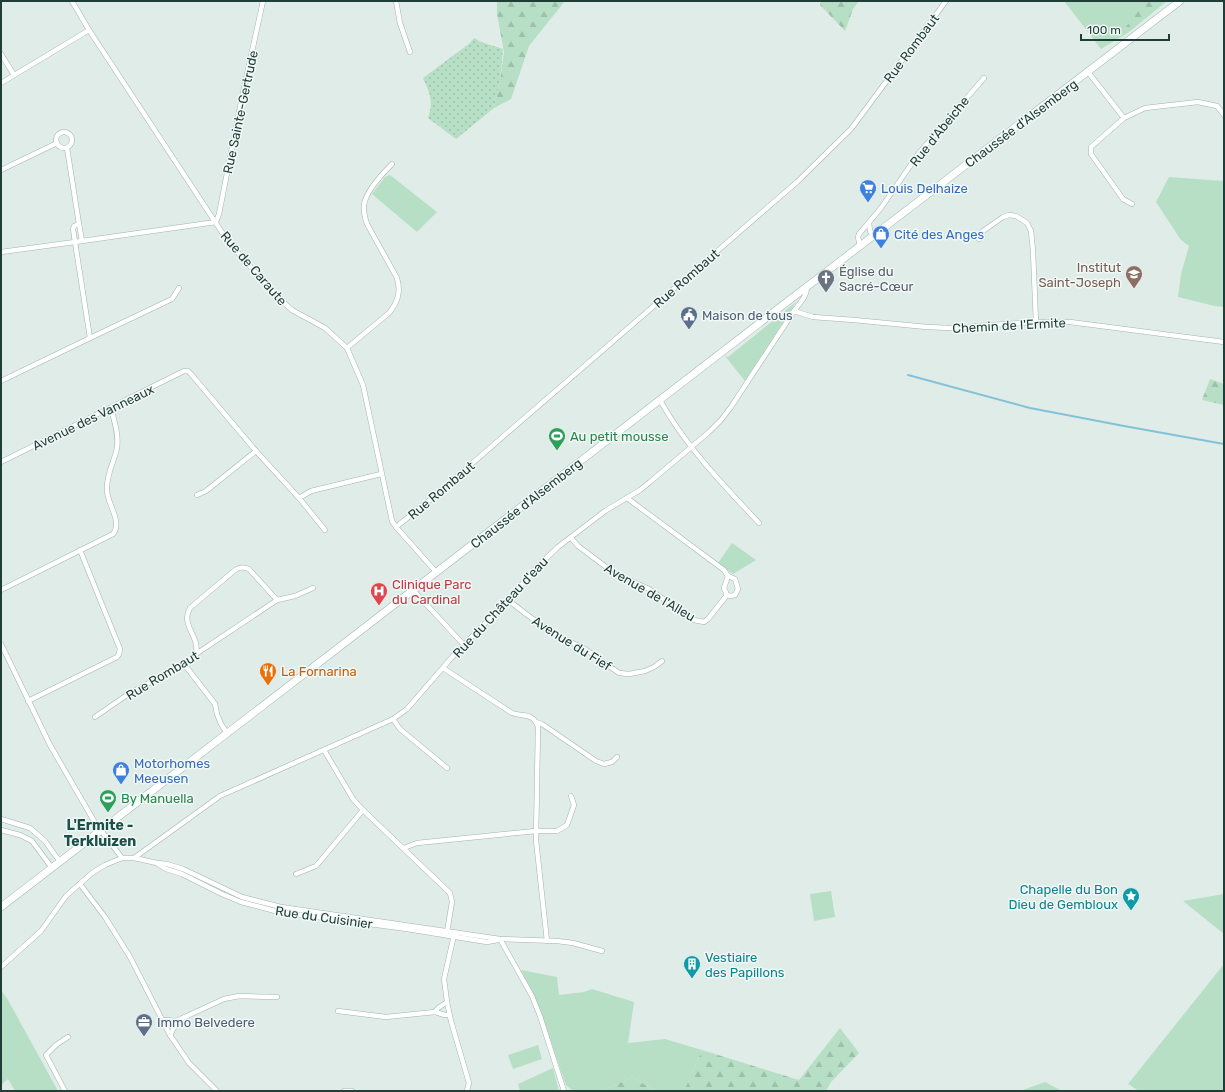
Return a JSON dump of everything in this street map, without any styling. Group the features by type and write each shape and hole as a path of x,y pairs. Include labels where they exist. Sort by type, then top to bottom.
{"main road":[{"name":"Chaussée d'Alsemberg","path":"1,907 807,286 1180,1"}],"street":[{"name":"Rue de Caraute","path":"72,1 225,237 243,259 283,302 292,310 326,328 347,348 363,385 392,521 436,572"},
{"name":"Rue Sainte-Gertrude","path":"216,222 219,214 263,1"},
{"path":"396,1 400,23 410,52"},
{"name":"Rue Rombaut","path":"396,527 797,182 851,129 946,1"},
{"path":"1,83 90,30"},
{"path":"1,54 14,76"},
{"path":"1088,72 1124,118"},
{"name":"Rue d'Abeiche","path":"860,246 858,237 859,234 881,208 919,153 984,78"},
{"path":"1132,204 1123,199 1091,154 1091,147 1124,118 1145,108 1198,102 1216,106 1224,115"},
{"path":"67,148 59,146 57,143 56,140 60,133 68,133 71,135 72,139 70,146 67,148 82,241"},
{"path":"1,170 57,143"},
{"path":"347,348 389,313 399,296 400,286 397,278 367,224 364,215 364,206 367,196 372,187 392,164"},
{"path":"979,239 983,231 1003,217 1009,215 1016,216 1027,222 1031,231 1033,250 1036,322"},
{"path":"1,252 216,222"},
{"path":"869,223 870,231 874,236"},
{"path":"79,224 74,226 73,229 90,338"},
{"name":"Rue du Château d'eau","path":"134,858 220,796 393,719 407,709 464,645 508,600 538,566 558,547 605,511 640,490 692,447 715,425 731,407 794,310 805,296 807,286"},
{"path":"1,381 172,299 179,288"},
{"name":"Chemin de l'Ermite","path":"794,310 813,318 854,320 927,327 950,328 1036,322 1070,322 1224,342"},
{"name":"Avenue des Vanneaux","path":"1,462 184,371 192,374 256,451"},
{"path":"660,400 666,412 692,447 759,523"},
{"path":"1,590 113,534 117,528 117,523 107,491 109,471 117,448 116,425 111,408"},
{"path":"197,495 206,491 256,451 299,498 325,530"},
{"path":"299,498 311,491 381,474"},
{"name":"Avenue de l'Alleu","path":"571,538 578,546 614,573 649,589 694,620 704,622 727,595 735,595 738,586 735,579 728,576 724,570 627,498"},
{"path":"28,701 117,657 119,654 120,649 80,550"},
{"path":"196,654 196,642 186,617 188,612 190,608 235,570 244,567 249,569 277,600"},
{"path":"727,595 724,588 728,576"},
{"name":"Rue Rombaut","path":"95,717 127,695 184,664 196,654 277,600 295,596 313,588"},
{"path":"413,590 464,645"},
{"name":"Avenue du Fief","path":"508,600 554,634 585,649 619,672 629,674 645,671 662,661"},
{"path":"1,644 50,744 100,830 122,858 105,865 92,873 66,896 41,931 1,967"},
{"path":"184,664 215,704 221,724 227,733"},
{"path":"444,668 512,713 529,716 534,719 537,724 536,832 547,941"},
{"path":"393,719 400,729 447,768"},
{"path":"537,724 542,724 604,764 612,762 617,757"},
{"path":"324,750 353,799 450,893 452,902 446,936"},
{"path":"404,848 417,843 557,831 567,825 574,805 571,796"},
{"path":"296,874 316,866 363,810"},
{"path":"1,819 30,828 45,841 60,862"},
{"path":"1,830 20,835 32,841 52,868"},
{"name":"Rue du Cuisinier","path":"122,858 134,858 167,864 183,869 242,897 280,907 447,930 454,934"},
{"name":"Rue du Cuisinier","path":"157,863 166,869 182,874 241,902 272,910 446,936 454,934 500,939 573,943 602,951"},
{"path":"80,884 130,957 162,1021 188,1063 217,1091"},
{"path":"454,934 444,978 450,1015 469,1083 467,1091"},
{"path":"500,939 532,996 564,1091"},
{"path":"162,1021 176,1021 224,999 239,996 277,997"},
{"path":"435,1012 447,1002"},
{"path":"338,1011 386,1017 435,1012 450,1015"},
{"path":"170,1035 176,1021"},
{"path":"65,1091 46,1055 68,1036"},
{"path":"344,1091 352,1091"}],"green space":[{"path":"497,1 565,1 529,46 511,99 494,108 504,52 497,14"},
{"path":"821,1 859,1 853,9 845,31 820,5"},
{"path":"1064,1 1144,1 1142,8 1125,28 1129,32 1101,49"},
{"path":"1144,1 1167,1 1129,32 1125,28 1141,8"},
{"path":"474,38 481,42 503,49 500,80 494,108 456,139 428,118 431,102 428,89 423,78 470,43"},
{"path":"390,175 437,212 417,232 372,194 385,177"},
{"path":"1169,177 1224,181 1224,307 1178,297 1181,274 1189,246 1181,240 1156,202"},
{"path":"796,302 745,381 725,356 728,357"},
{"path":"1210,379 1224,384 1224,405 1202,400"},
{"path":"732,543 756,560 733,574 718,563"},
{"path":"831,891 835,917 814,921 810,894"},
{"path":"1224,894 1224,934 1183,901"},
{"path":"1224,964 1224,1091 1139,1091 1128,1084"},
{"path":"521,970 557,977 559,995 584,992 592,989 634,1002 628,1043 665,1039 702,1050 684,1091 656,1091 632,1077 603,1091 573,1091 566,1085 540,1009"},
{"path":"1,990 58,1091 15,1091 8,1079 1,1085"},
{"path":"840,1028 859,1053 831,1082 826,1091 684,1091 702,1050 799,1080"},
{"path":"538,1045 542,1059 513,1069 508,1055"},
{"path":"553,1068 559,1091 520,1091 518,1084"},
{"path":"632,1077 656,1091 603,1091"},
{"path":"1045,1082 1062,1091 1020,1091"}],"waterway":[{"path":"908,375 1030,408 1224,444"}],"place":[{"name":"Louis Delhaize","path":"868,203"},
{"name":"Cité des Anges","path":"881,249"},
{"name":"Institut Saint-Joseph","path":"1134,289"},
{"name":"Église du Sacré-Cœur","path":"826,293"},
{"name":"Maison de tous","path":"689,330"},
{"name":"Au petit mousse","path":"557,451"},
{"name":"Clinique Parc du Cardinal","path":"379,606"},
{"name":"La Fornarina","path":"268,686"},
{"name":"Motorhomes Meeusen","path":"121,785"},
{"name":"By Manuella","path":"108,813"},
{"name":"Chapelle du Bon Dieu de Gembloux","path":"1131,911"},
{"name":"Vestiaire des Papillons","path":"692,979"},
{"name":"Immo Belvedere","path":"144,1037"}],"district":[{"name":"L'Ermite - Terkluizen","path":"100,834"}]}
